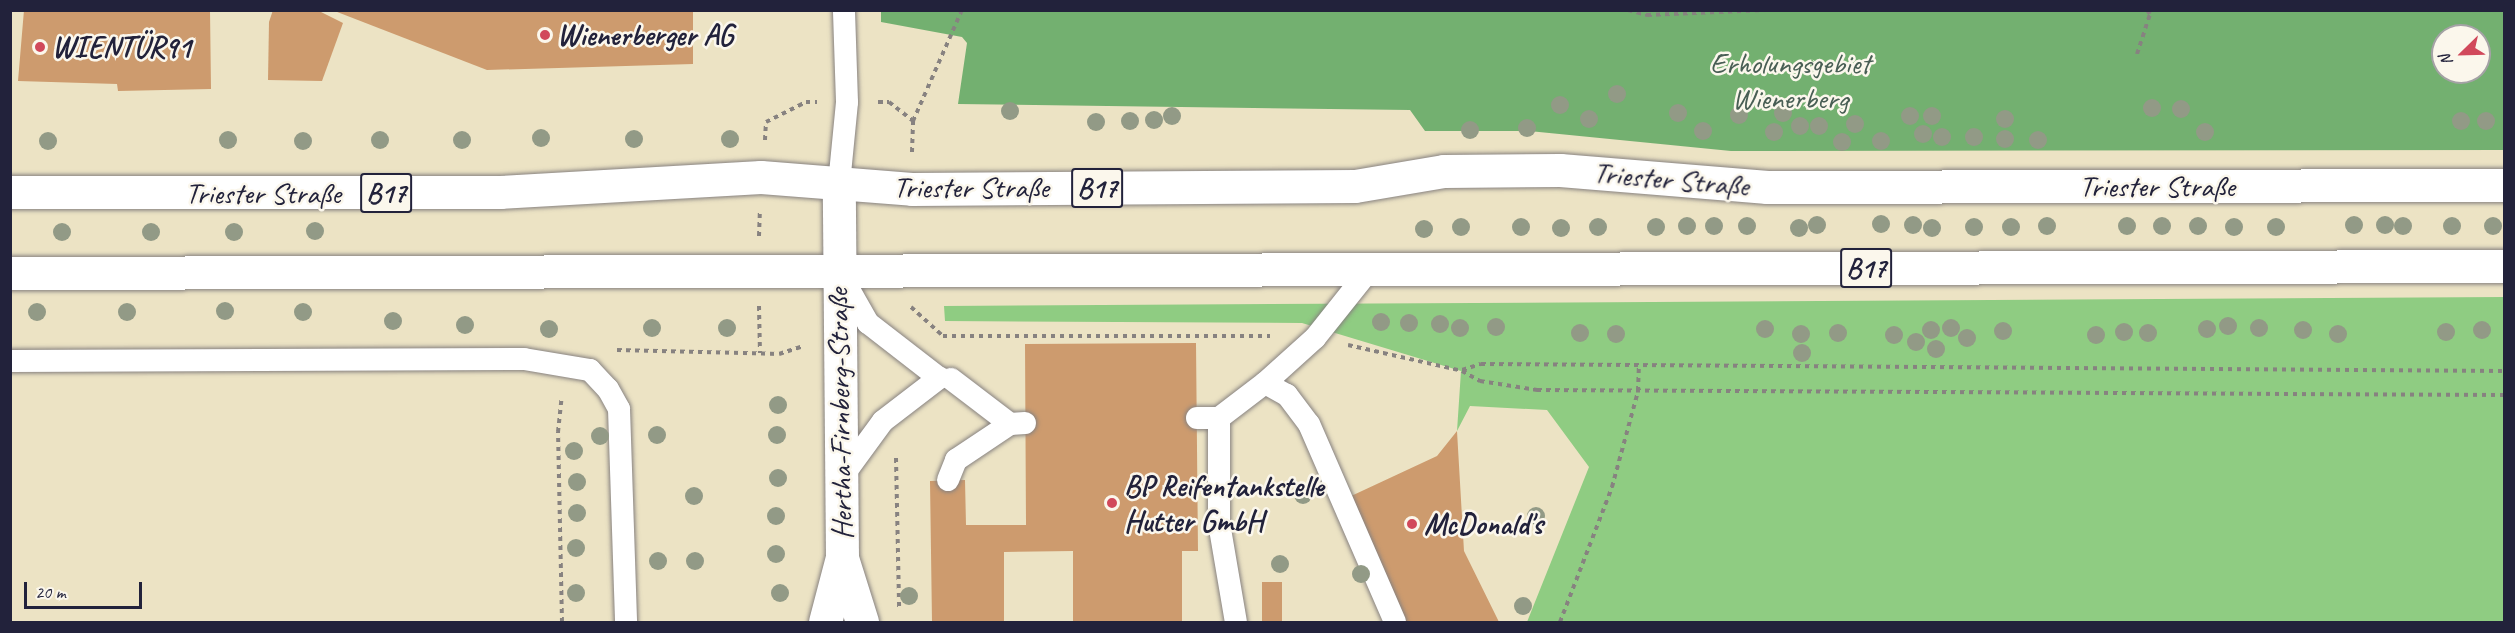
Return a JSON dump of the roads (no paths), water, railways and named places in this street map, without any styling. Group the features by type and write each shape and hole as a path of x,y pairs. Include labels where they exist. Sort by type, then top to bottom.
{"main road":[{"name":"Triester Straße","path":"10,192 500,192 761,177 912,189 1355,186 1444,171 1560,170 1767,187 2505,184"},
{"path":"838,271 839,184"},
{"name":"B17","path":"10,273 513,273 758,268 838,271 2505,266"},
{"name":"Hertha-Firnberg-Straße","path":"825,622 842,557 838,271"},
{"name":"Hertha-Firnberg-Straße","path":"842,557 861,622"}],"lane":[{"path":"839,184 847,102 844,10"},
{"path":"1236,622 1219,523 1208,418 1265,383 1315,338 1370,269"},
{"path":"838,271 868,324 945,379 1018,423 956,460 948,480"},
{"path":"10,361 524,359 590,370 608,389 619,409 626,622"},
{"path":"842,477 883,422 945,379"},
{"path":"1265,383 1287,395 1310,424 1395,622"}],"place":[{"name":"Wienerberger AG","path":"545,35"},
{"name":"WIENTÜR91","path":"40,47"},
{"name":"BP Reifentankstelle Hutter GmbH","path":"1112,503"},
{"name":"McDonald's","path":"1412,524"}],"park label":[{"name":"Erholungsgebiet Wienerberg","path":"1790,80"}]}
